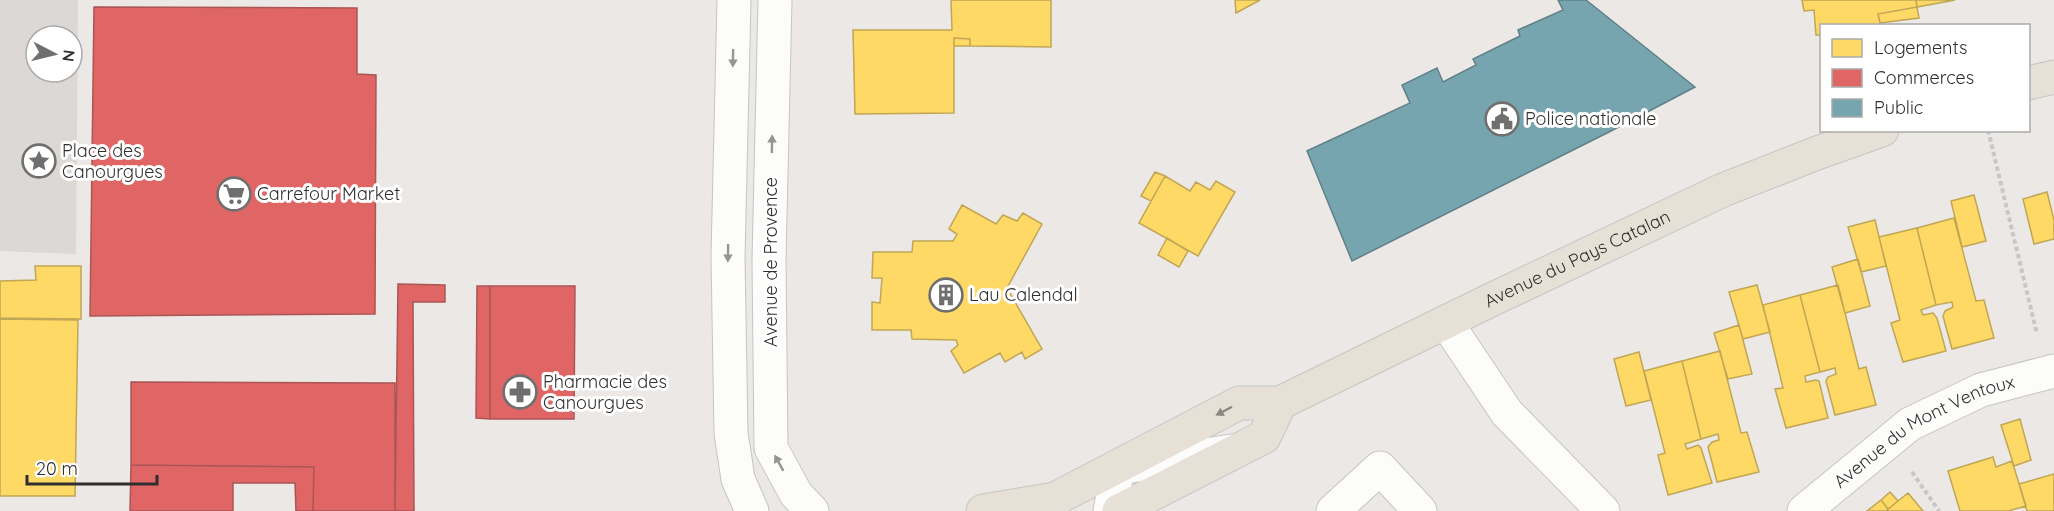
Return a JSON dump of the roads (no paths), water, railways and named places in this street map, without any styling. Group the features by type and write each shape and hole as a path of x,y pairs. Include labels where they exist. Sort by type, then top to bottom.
{"main road":[{"path":"2030,83 2054,77"},
{"name":"Avenue du Pays Catalan","path":"983,511 1055,499 1239,403 1280,403 1723,190 1875,132"},
{"path":"1119,511 1264,437 1280,403"}],"street":[{"path":"734,0 728,256 731,433 738,479 752,511"},
{"name":"Avenue de Provence","path":"775,0 770,260 771,448 796,494 812,511"},
{"path":"1446,322 1507,413 1603,511"},
{"name":"Avenue du Mont Ventoux","path":"1804,511 1910,424 1981,390 2050,372"},
{"path":"1110,511 1118,468 1236,450"},
{"path":"1333,511 1380,468 1420,511"}],"place":[{"name":"Police nationale","path":"1502,119"},
{"name":"Place des Canourgues","path":"39,161"},
{"name":"Carrefour Market","path":"234,194"},
{"name":"Lau Calendal","path":"946,295"},
{"name":"Pharmacie des Canourgues","path":"520,392"}]}
